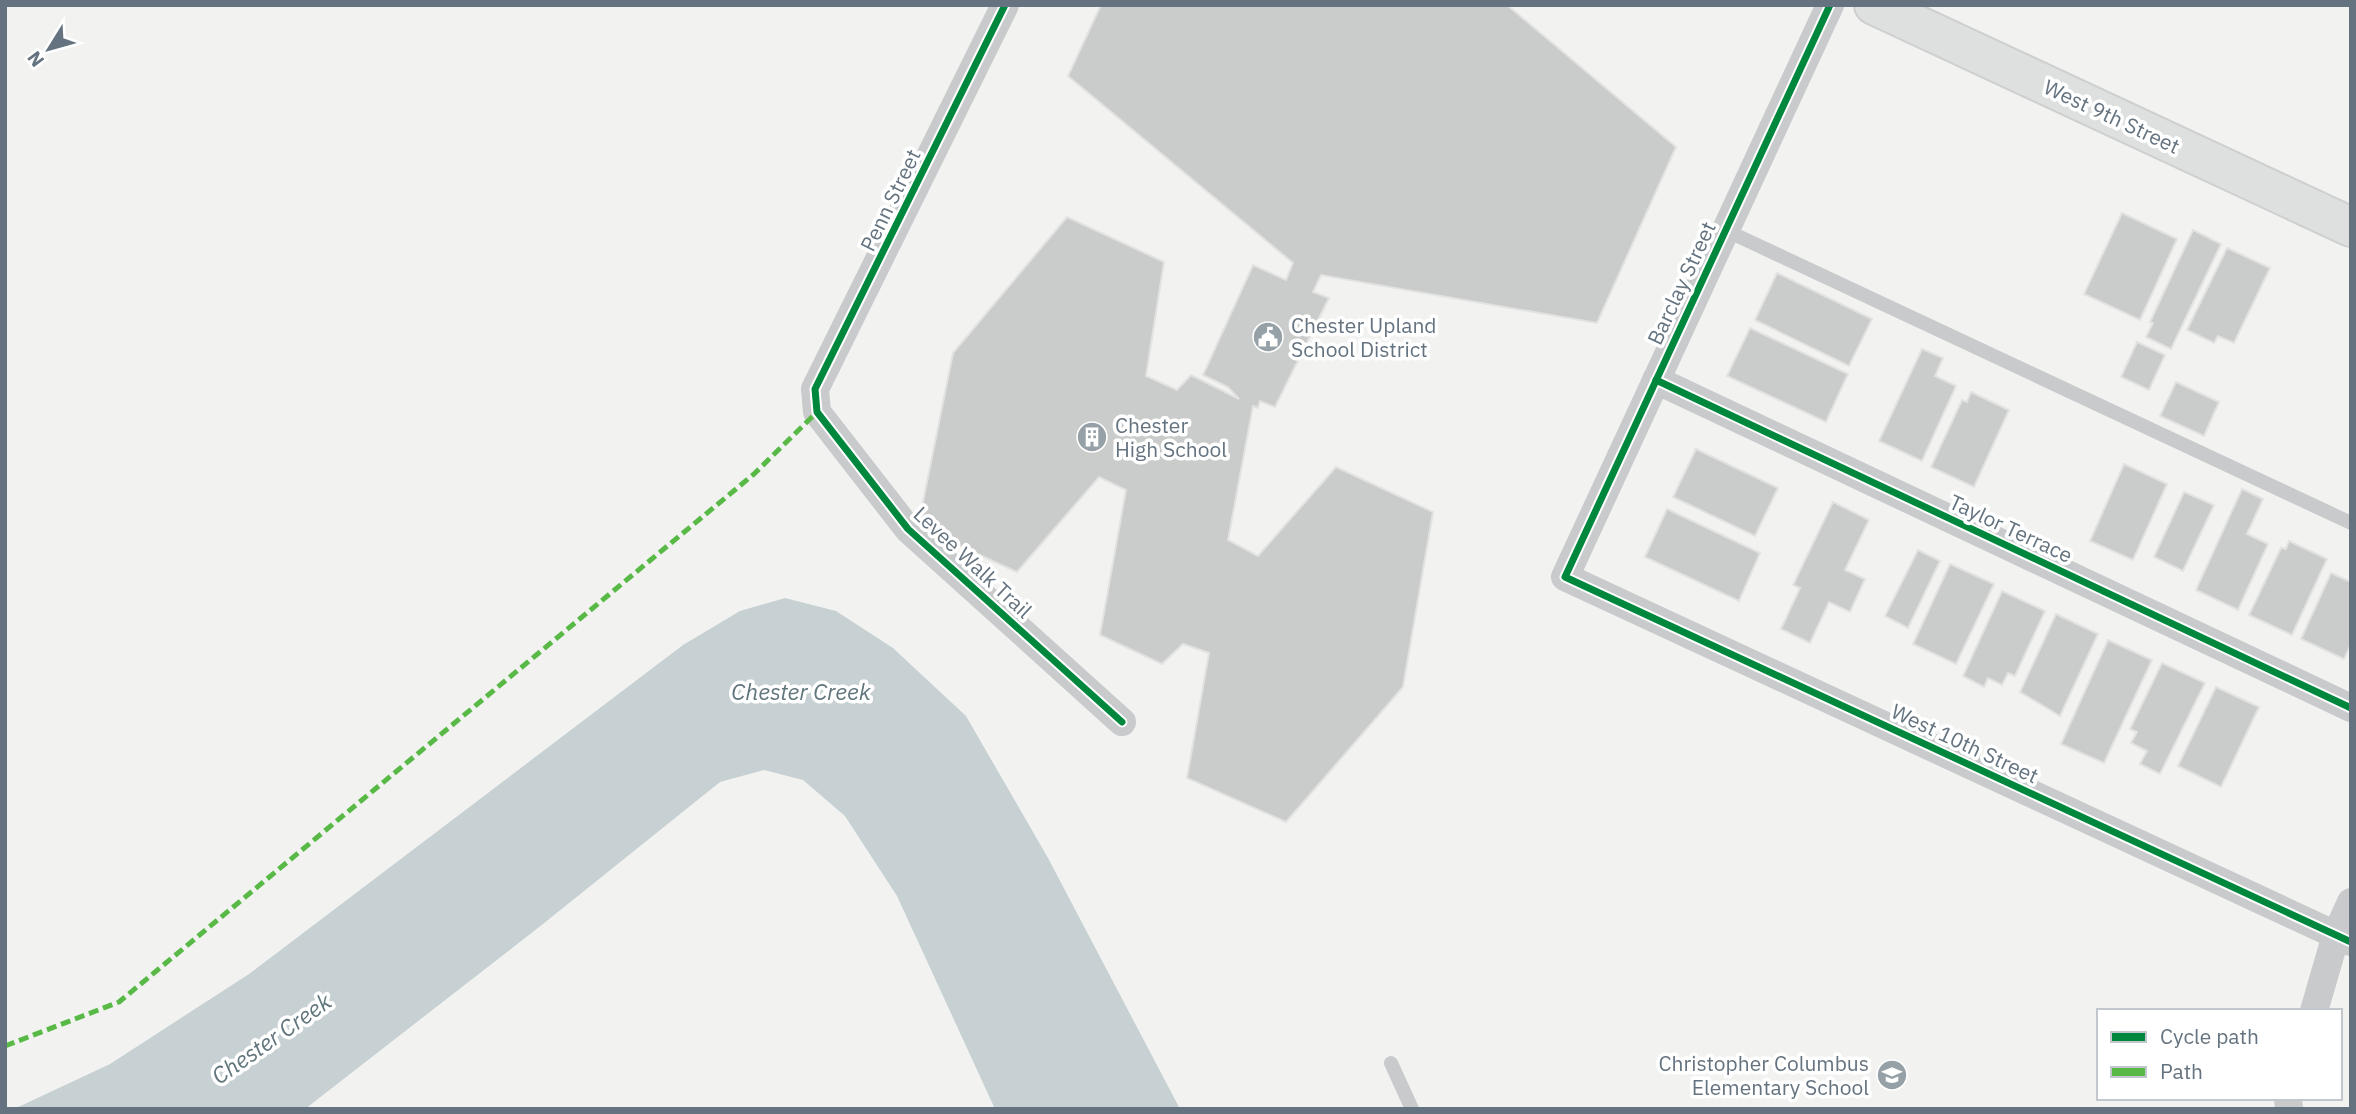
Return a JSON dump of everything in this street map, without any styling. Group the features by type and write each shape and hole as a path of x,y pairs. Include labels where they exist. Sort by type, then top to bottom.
{"main road":[{"name":"West 9th Street","path":"1874,5 2351,227"}],"street":[{"name":"Penn Street","path":"817,412 815,389 1005,5"},
{"name":"Barclay Street","path":"1565,577 1830,5"},
{"name":"Taylor Terrace","path":"1656,380 2351,708"},
{"name":"Levee Walk Trail","path":"817,412 908,529 1122,722"},
{"name":"West 10th Street","path":"1565,577 2343,938"},
{"path":"2315,1009 2343,938 2351,902"}],"lane":[{"path":"1726,230 2351,523"},
{"path":"1391,1062 1412,1109"}],"water":[{"name":"Chester Creek","path":"785,598 836,611 893,648 966,716 1048,858 1180,1109 995,1109 897,896 845,816 803,780 764,770 720,782 305,1109 14,1109 110,1064 249,974 683,645 740,611"}],"building":[{"name":"Chester High School","path":"1101,5 1507,5 1676,147 1597,323 1321,275 1313,292 1329,298 1275,407 1260,401 1258,408 1253,406 1228,540 1258,556 1336,467 1433,512 1403,687 1286,822 1187,778 1209,653 1183,644 1162,664 1100,635 1126,490 1099,477 1017,572 918,527 953,353 1067,217 1164,262 1146,376 1177,390 1191,375 1239,399 1228,387 1203,375 1253,265 1286,280 1293,263 1068,76"},
{"path":"2122,213 2177,239 2140,320 2084,294"},
{"path":"2193,230 2221,244 2171,349 2146,337 2153,323 2150,322"},
{"path":"2227,248 2270,268 2234,343 2218,336 2214,343 2187,330"},
{"path":"1777,273 1872,319 1849,366 1755,320"},
{"path":"1750,328 1848,374 1826,422 1727,376"},
{"path":"2137,342 2165,355 2149,390 2121,377"},
{"path":"1922,349 1943,358 1935,376 1956,386 1922,461 1879,441"},
{"path":"2176,382 2219,402 2204,436 2160,416"},
{"path":"1971,392 2009,410 1974,487 1931,467 1962,400 1967,402"},
{"path":"1696,449 1778,488 1755,536 1673,497"},
{"path":"2124,464 2167,484 2133,560 2090,541"},
{"path":"2242,489 2263,499 2247,534 2268,544 2238,610 2196,590"},
{"path":"2184,492 2214,505 2183,571 2154,557"},
{"path":"1833,502 1869,520 1845,570 1865,579 1850,612 1829,602 1810,643 1781,629 1800,588 1793,585"},
{"path":"1667,509 1760,553 1739,601 1645,557"},
{"path":"2289,541 2327,559 2292,635 2249,615 2281,548 2286,549"},
{"path":"1918,550 1940,561 1908,628 1885,616"},
{"path":"1950,564 1994,584 1956,664 1913,644"},
{"path":"2331,573 2351,582 2351,644 2344,659 2301,639"},
{"path":"2002,591 2045,611 2015,676 2008,673 2002,685 1988,678 1984,687 1963,676"},
{"path":"2056,614 2098,634 2060,716 2020,692"},
{"path":"2108,640 2152,660 2104,763 2061,744"},
{"path":"2162,663 2205,683 2160,774 2140,764 2147,751 2131,743 2137,732 2130,729"},
{"path":"2216,687 2259,707 2221,787 2178,766"}],"marked path":[{"path":"5,1046 119,1002 754,474 817,412"}],"cycle path":[{"path":"1005,5 815,389 817,412 908,529 1122,722"},
{"path":"1830,5 1565,577 2351,942"},
{"path":"1656,380 2351,708"}],"place":[{"name":"Chester Upland School District","path":"1268,337"},
{"name":"Chester High School","path":"1092,437"},
{"name":"Christopher Columbus Elementary School","path":"1892,1075"}]}
